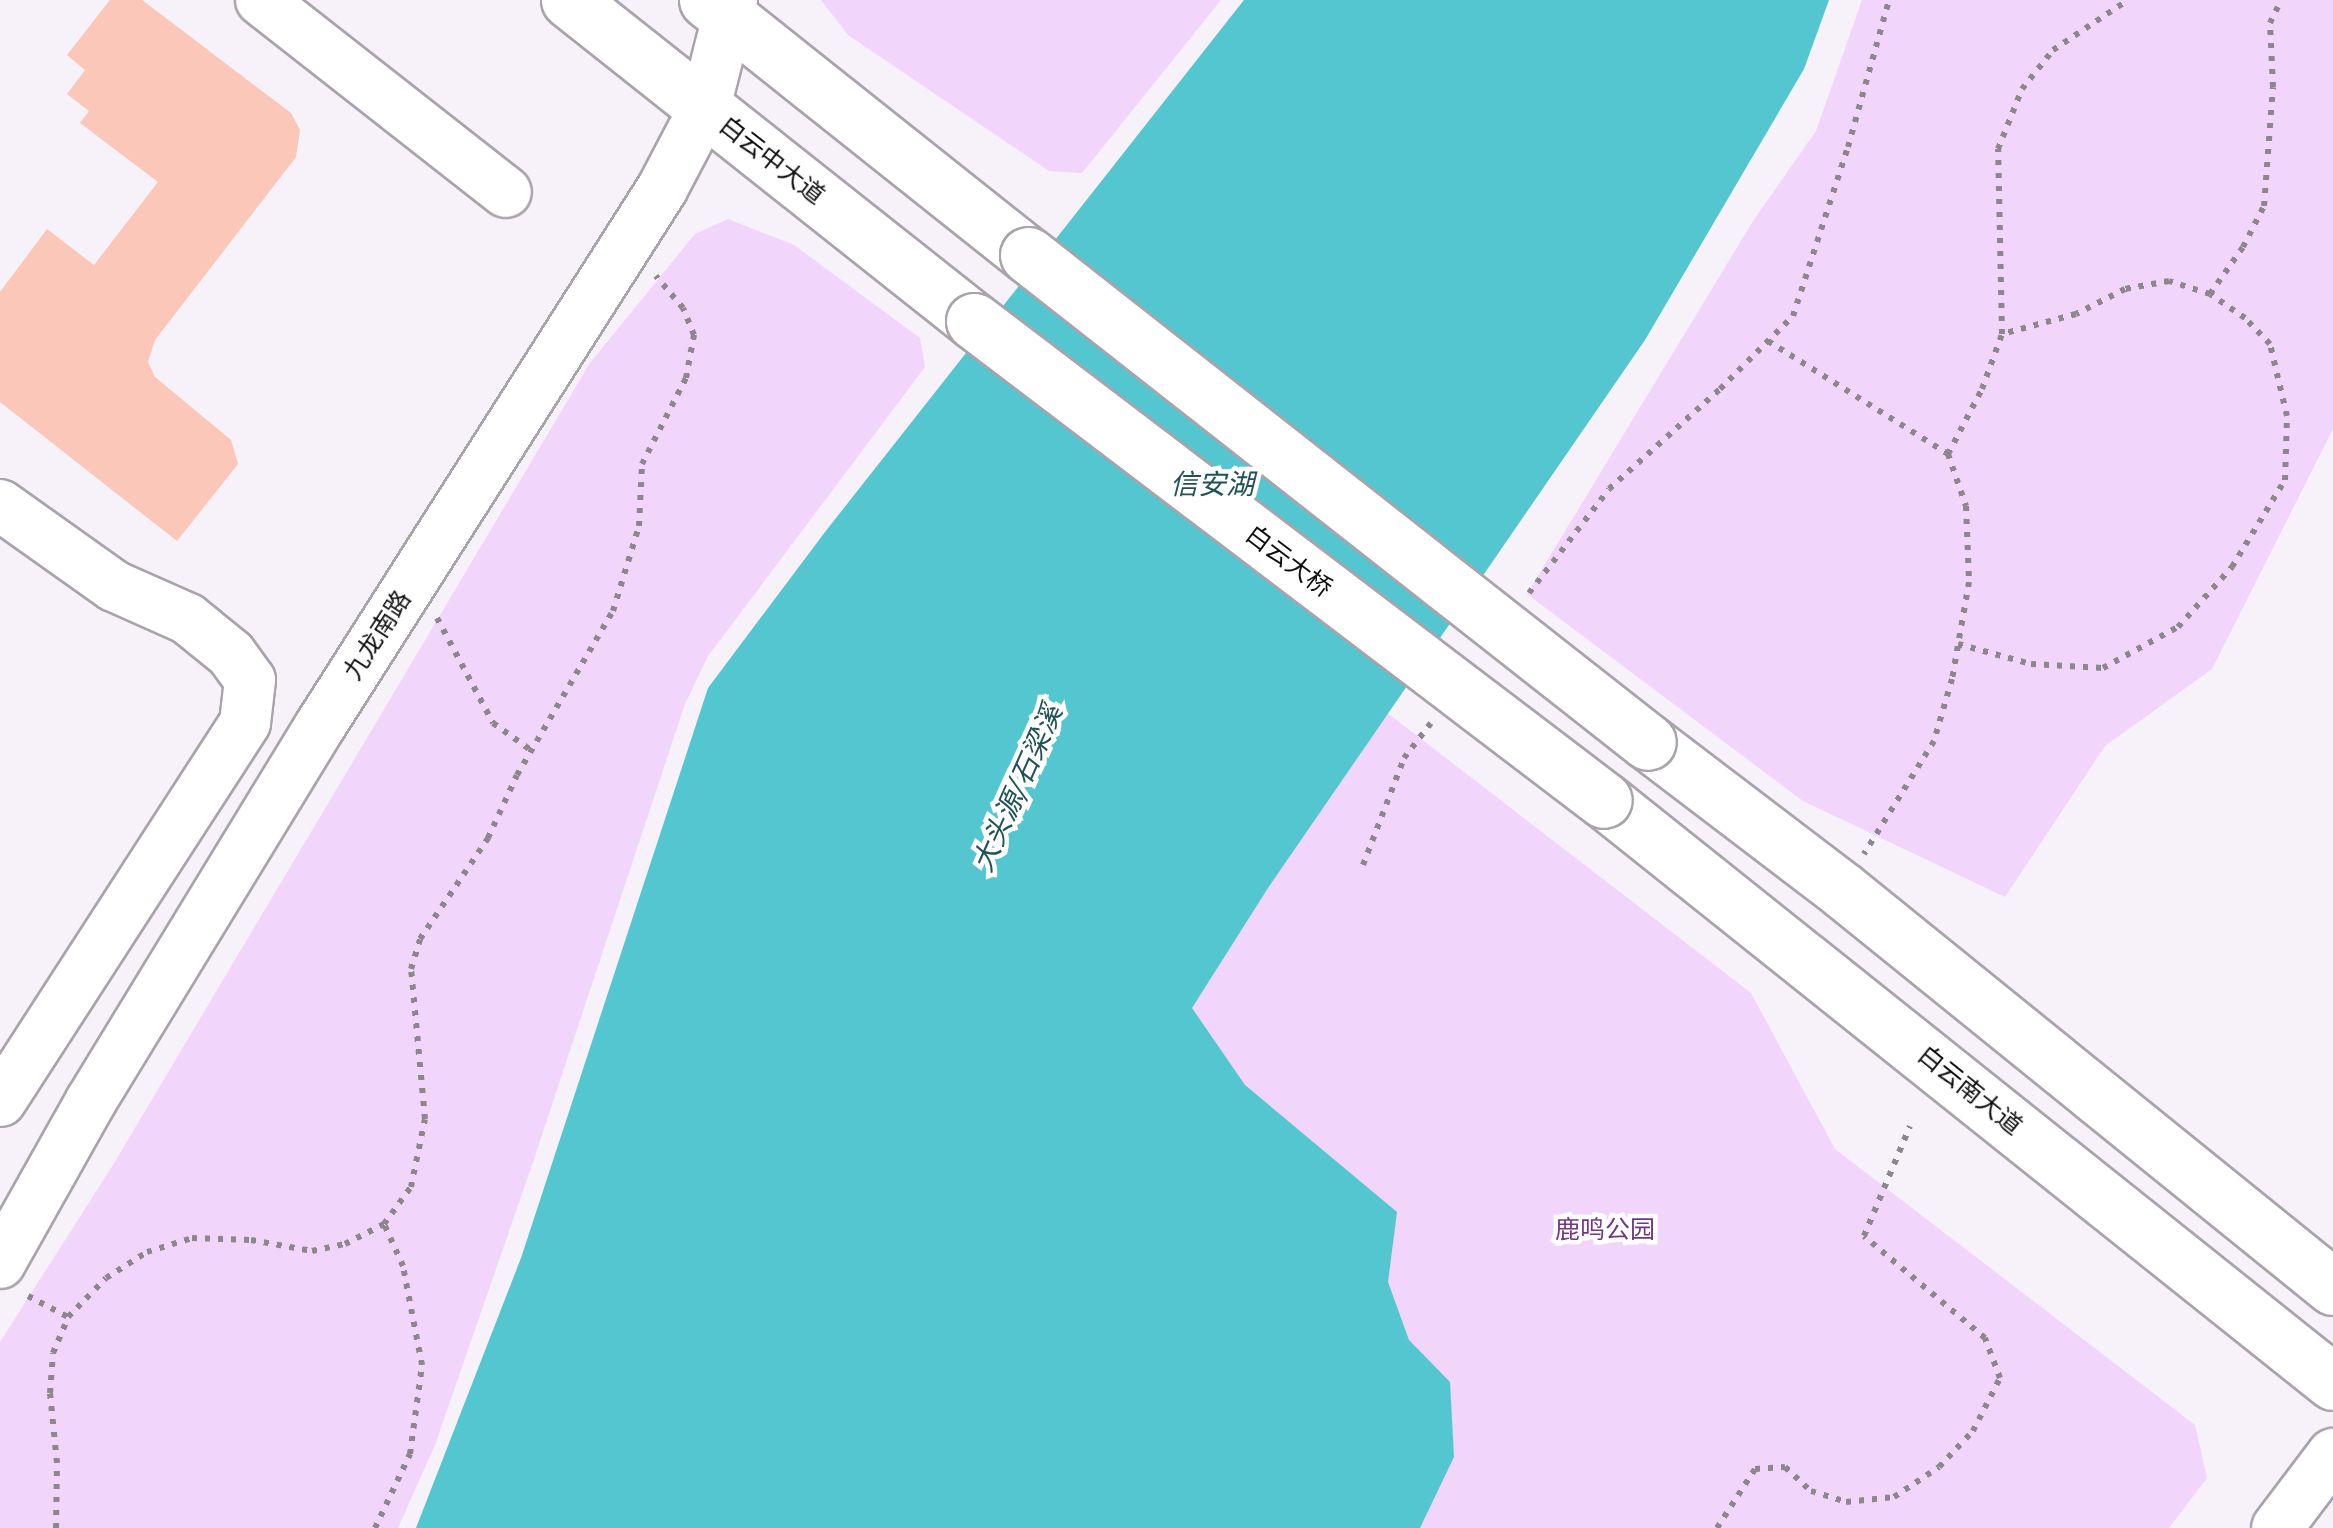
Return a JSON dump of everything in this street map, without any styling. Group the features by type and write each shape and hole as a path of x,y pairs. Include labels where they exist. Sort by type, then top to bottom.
{"main road":[{"name":"白云中大道","path":"569,0 974,321"},
{"path":"722,6 1028,255 1841,889 2333,1287"},
{"name":"白云大桥","path":"974,321 1604,800"},
{"name":"白云南大道","path":"1604,800 1721,889 2333,1382"}],"street":[{"path":"261,0 506,192"},
{"name":"九龙南路","path":"8,1276 91,1101 414,578 629,244 704,107 722,6"},
{"path":"0,505 114,586 188,619 232,654 250,680 245,723 12,1080 91,1101"},
{"path":"2277,1528 2333,1454"}],"path":[{"path":"1524,600 1609,489 1793,316 1848,147 1889,0"},
{"path":"1948,454 1982,388 2002,334 1998,150 2022,89 2053,50 2128,0"},
{"path":"2210,294 2243,247 2264,206 2273,88 2270,23 2280,0"},
{"path":"56,1528 57,1463 50,1393 53,1353 68,1317 120,1269 147,1252 192,1238 251,1240 312,1251 345,1244 384,1224 412,1187 425,1119 411,969 420,939 488,838 532,751 613,611 639,526 642,464 686,378 694,336 683,308 629,244"},
{"path":"1958,644 2031,664 2104,668 2178,627 2232,567 2285,480 2287,416 2270,344 2245,318 2210,294 2169,281 2125,289 2076,314 2002,334"},
{"path":"1768,341 1948,454 1966,506 1969,582 1934,741 1841,889"},
{"path":"414,578 493,723 532,751"},
{"path":"1363,865 1404,758 1440,711"},
{"path":"1717,1528 1755,1469 1785,1467 1811,1491 1846,1502 1894,1497 1940,1467 1973,1431 2000,1378 1985,1338 1864,1236 1910,1126"},
{"path":"374,1528 410,1454 422,1365 402,1266 384,1224"},
{"path":"8,1276 68,1317"}],"green space":[{"path":"821,0 1221,0 1082,173 1049,171 848,35"},
{"path":"1862,0 2333,0 2333,429 2212,669 2105,746 2005,897 1803,801 1527,594 1753,221 1816,131"},
{"path":"728,219 794,245 920,338 925,367 708,656 685,704 435,1445 398,1528 0,1528 0,1342 113,1165 590,363 695,234"},
{"name":"鹿鸣公园","path":"1368,698 1751,993 1835,1149 2195,1425 2207,1478 2169,1528 1386,1528 1191,1066 1171,1001"}],"water":[{"path":"1244,0 1829,0 1804,69 1645,340 1268,888 1192,1008 1245,1085 1397,1212 1388,1282 1409,1340 1450,1382 1454,1457 1420,1528 416,1528 521,1258 708,688 825,532"}],"building":[{"path":"110,0 142,0 291,113 300,130 296,157 155,340 148,362 155,377 231,440 238,464 177,541 0,402 0,292 47,229 94,265 158,182 80,123 89,111 67,94 85,70 67,55"}],"water label":[{"name":"信安湖","path":"1212,484"},
{"name":"大头源/石梁溪","path":"1017,788"}]}
